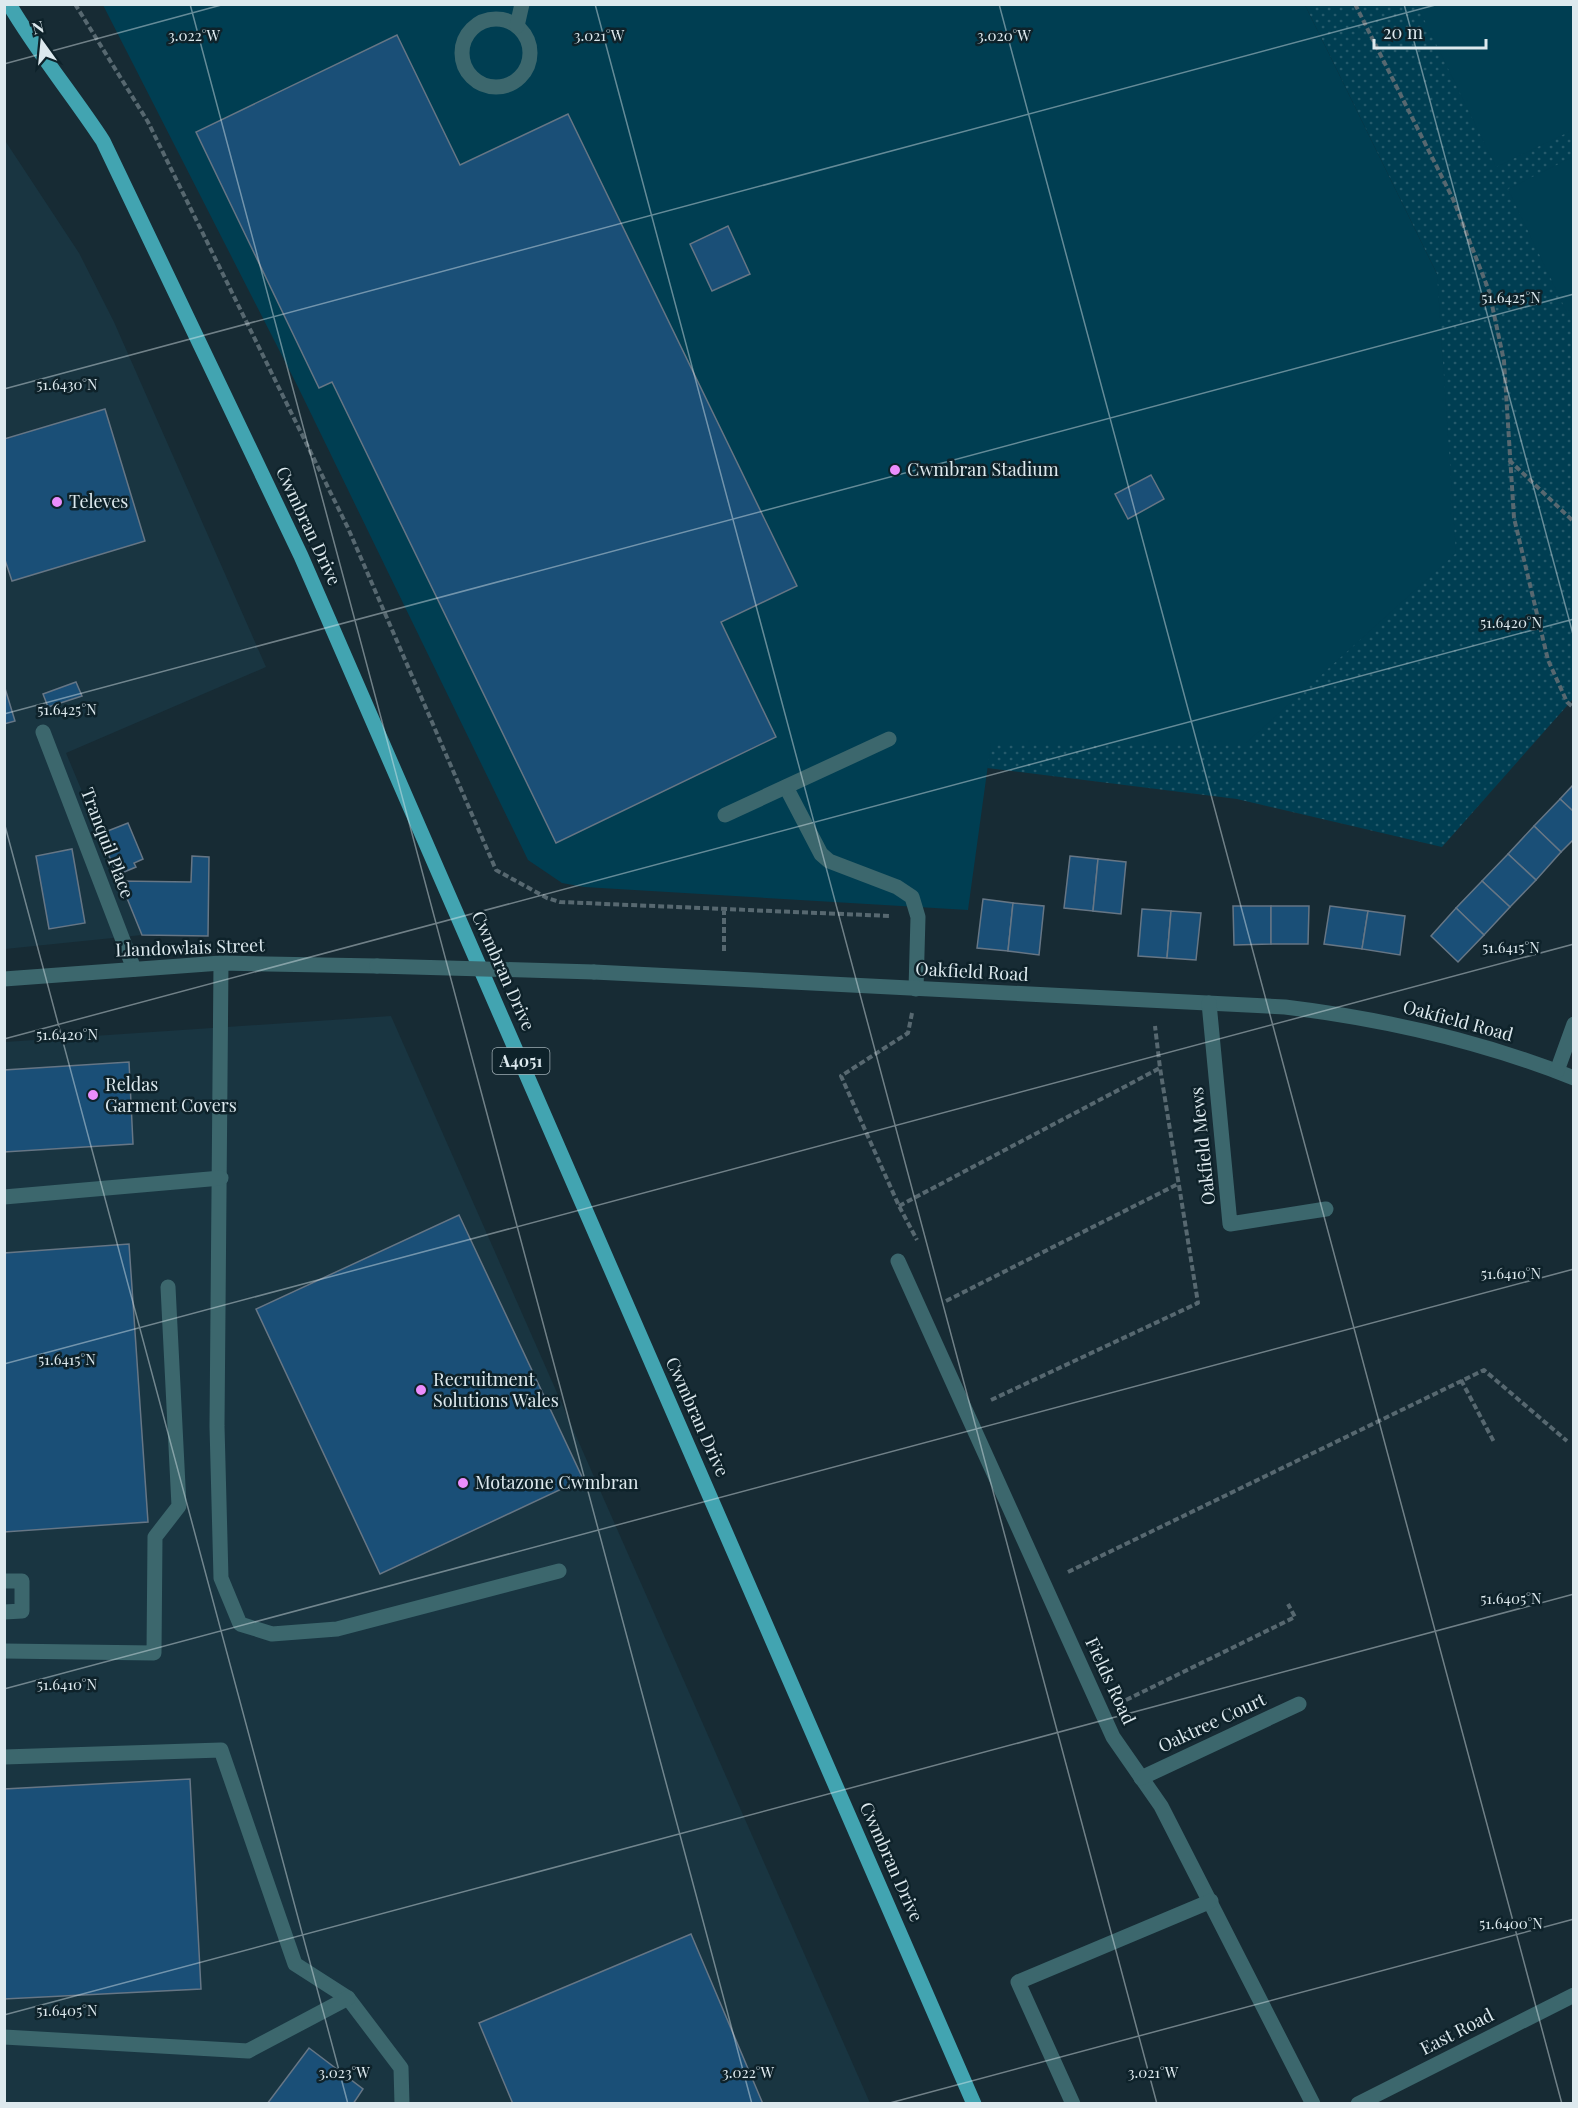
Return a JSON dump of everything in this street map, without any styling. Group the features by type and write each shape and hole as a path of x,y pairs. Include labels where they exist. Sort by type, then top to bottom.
{"main road":[{"name":"A4051","path":"9,4 30,39"},
{"name":"A4051","path":"4,19 30,39"},
{"name":"Cwmbran Drive","path":"30,39 70,91 103,141 301,556 974,2103"}],"street":[{"path":"517,26 496,19 484,21 466,37 462,48 463,60 474,80 484,86 506,87 524,74 529,65 529,43 517,26 522,4"},
{"name":"Tranquil Place","path":"43,732 134,969"},
{"path":"725,815 889,739"},
{"path":"786,787 821,854 829,861 906,891 912,897 918,917 916,989"},
{"path":"221,963 221,1178 217,1426 221,1578 240,1624 272,1634 337,1629 559,1571"},
{"name":"Llandowlais Street","path":"4,979 221,963 377,966"},
{"name":"Oakfield Road","path":"377,966 594,972 1285,1007 1350,1015 1447,1036 1574,1078"},
{"name":"Oakfield Mews","path":"1209,1003 1230,1224 1326,1209"},
{"path":"1557,1071 1574,1024"},
{"path":"4,1197 221,1178"},
{"name":"Fields Road","path":"898,1261 1113,1737 1161,1806 1313,2103"},
{"path":"4,1651 154,1653 155,1537 179,1506 168,1287"},
{"path":"4,1581 22,1581 22,1611 4,1612"},
{"name":"Oaktree Court","path":"1141,1778 1299,1704"},
{"path":"4,1758 221,1750 295,1964 348,1998 401,2068 402,2103"},
{"path":"1073,2103 1018,1982 1211,1901"},
{"name":"East Road","path":"1358,2103 1574,1995"},
{"path":"4,2037 248,2051 348,1998"}],"path":[{"path":"75,4 148,122 348,528 496,870 547,898 560,902 724,911 918,917"},
{"path":"1355,4 1453,199 1478,259 1498,324 1504,361 1514,518 1548,660 1567,702 1574,708"},
{"path":"1509,460 1574,522"},
{"path":"723,979 724,911"},
{"path":"898,1261 923,1251 899,1206 841,1076 908,1033 916,989"},
{"path":"966,1412 1198,1303 1160,1068 1155,1001"},
{"path":"899,1206 1160,1068"},
{"path":"921,1312 1179,1184"},
{"path":"1044,1583 1484,1370 1567,1441"},
{"path":"1461,1380 1494,1442"},
{"path":"1102,1713 1295,1617 1288,1604"}],"shaded area":[{"name":"Cwmbran Stadium","path":"103,5 1305,5 1437,274 1456,553 1246,743 991,743 968,910 584,887 562,883 528,860 298,387"},
{"path":"1305,5 1573,5 1573,699 1442,847 1237,799 987,768 990,743 1246,743 1437,274"},
{"path":"1417,5 1573,5 1573,130 1496,167"},
{"path":"4,139 79,253 114,322 266,667 66,753 142,935 5,949"},
{"path":"1573,157 1573,325 1508,189"},
{"path":"391,1016 870,2103 5,2104 5,1042"}],"building":[{"path":"397,35 460,165 568,114 797,586 721,622 776,737 556,843 332,382 319,388 196,132"},
{"path":"728,226 750,274 712,291 690,244"},
{"path":"105,409 145,541 12,581 4,557 4,439"},
{"path":"1151,475 1164,499 1128,519 1115,494"},
{"path":"76,682 82,696 48,707 43,694"},
{"path":"4,685 15,721 4,724"},
{"path":"1574,784 1574,812 1560,799"},
{"path":"1560,799 1574,812 1574,839 1561,852 1534,826"},
{"path":"128,823 143,859 134,863 136,867 117,875 100,834"},
{"path":"1534,826 1561,852 1536,880 1508,854"},
{"path":"72,849 85,923 49,929 36,856"},
{"path":"1508,854 1536,880 1510,907 1482,881"},
{"path":"192,856 209,857 208,936 142,935 120,881 191,882"},
{"path":"1070,856 1098,859 1093,911 1064,908"},
{"path":"1098,859 1126,862 1121,914 1093,911"},
{"path":"1482,881 1510,907 1484,935 1456,908"},
{"path":"983,899 1013,903 1008,951 977,948"},
{"path":"1013,903 1044,906 1039,955 1008,951"},
{"path":"1233,906 1271,906 1271,944 1234,945"},
{"path":"1271,906 1309,906 1308,944 1271,944"},
{"path":"1330,906 1368,911 1362,949 1324,944"},
{"path":"1456,908 1484,935 1458,962 1431,936"},
{"path":"1142,909 1171,911 1167,958 1138,956"},
{"path":"1171,911 1201,913 1196,960 1167,958"},
{"path":"1368,911 1405,916 1400,955 1362,949"},
{"path":"129,1062 133,1144 4,1152 4,1070"},
{"path":"459,1215 583,1479 380,1574 256,1309"},
{"path":"129,1244 148,1522 4,1532 4,1253"},
{"path":"190,1779 201,1989 4,1999 4,1789"},
{"path":"691,1934 763,2104 513,2104 479,2023"},
{"path":"309,2048 363,2089 353,2104 267,2104"}],"place":[{"name":"Cwmbran Stadium","path":"895,470"},
{"name":"Televes","path":"57,502"},
{"name":"Reldas Garment Covers","path":"93,1095"},
{"name":"Recruitment Solutions Wales","path":"421,1390"},
{"name":"Motazone Cwmbran","path":"463,1483"}]}
